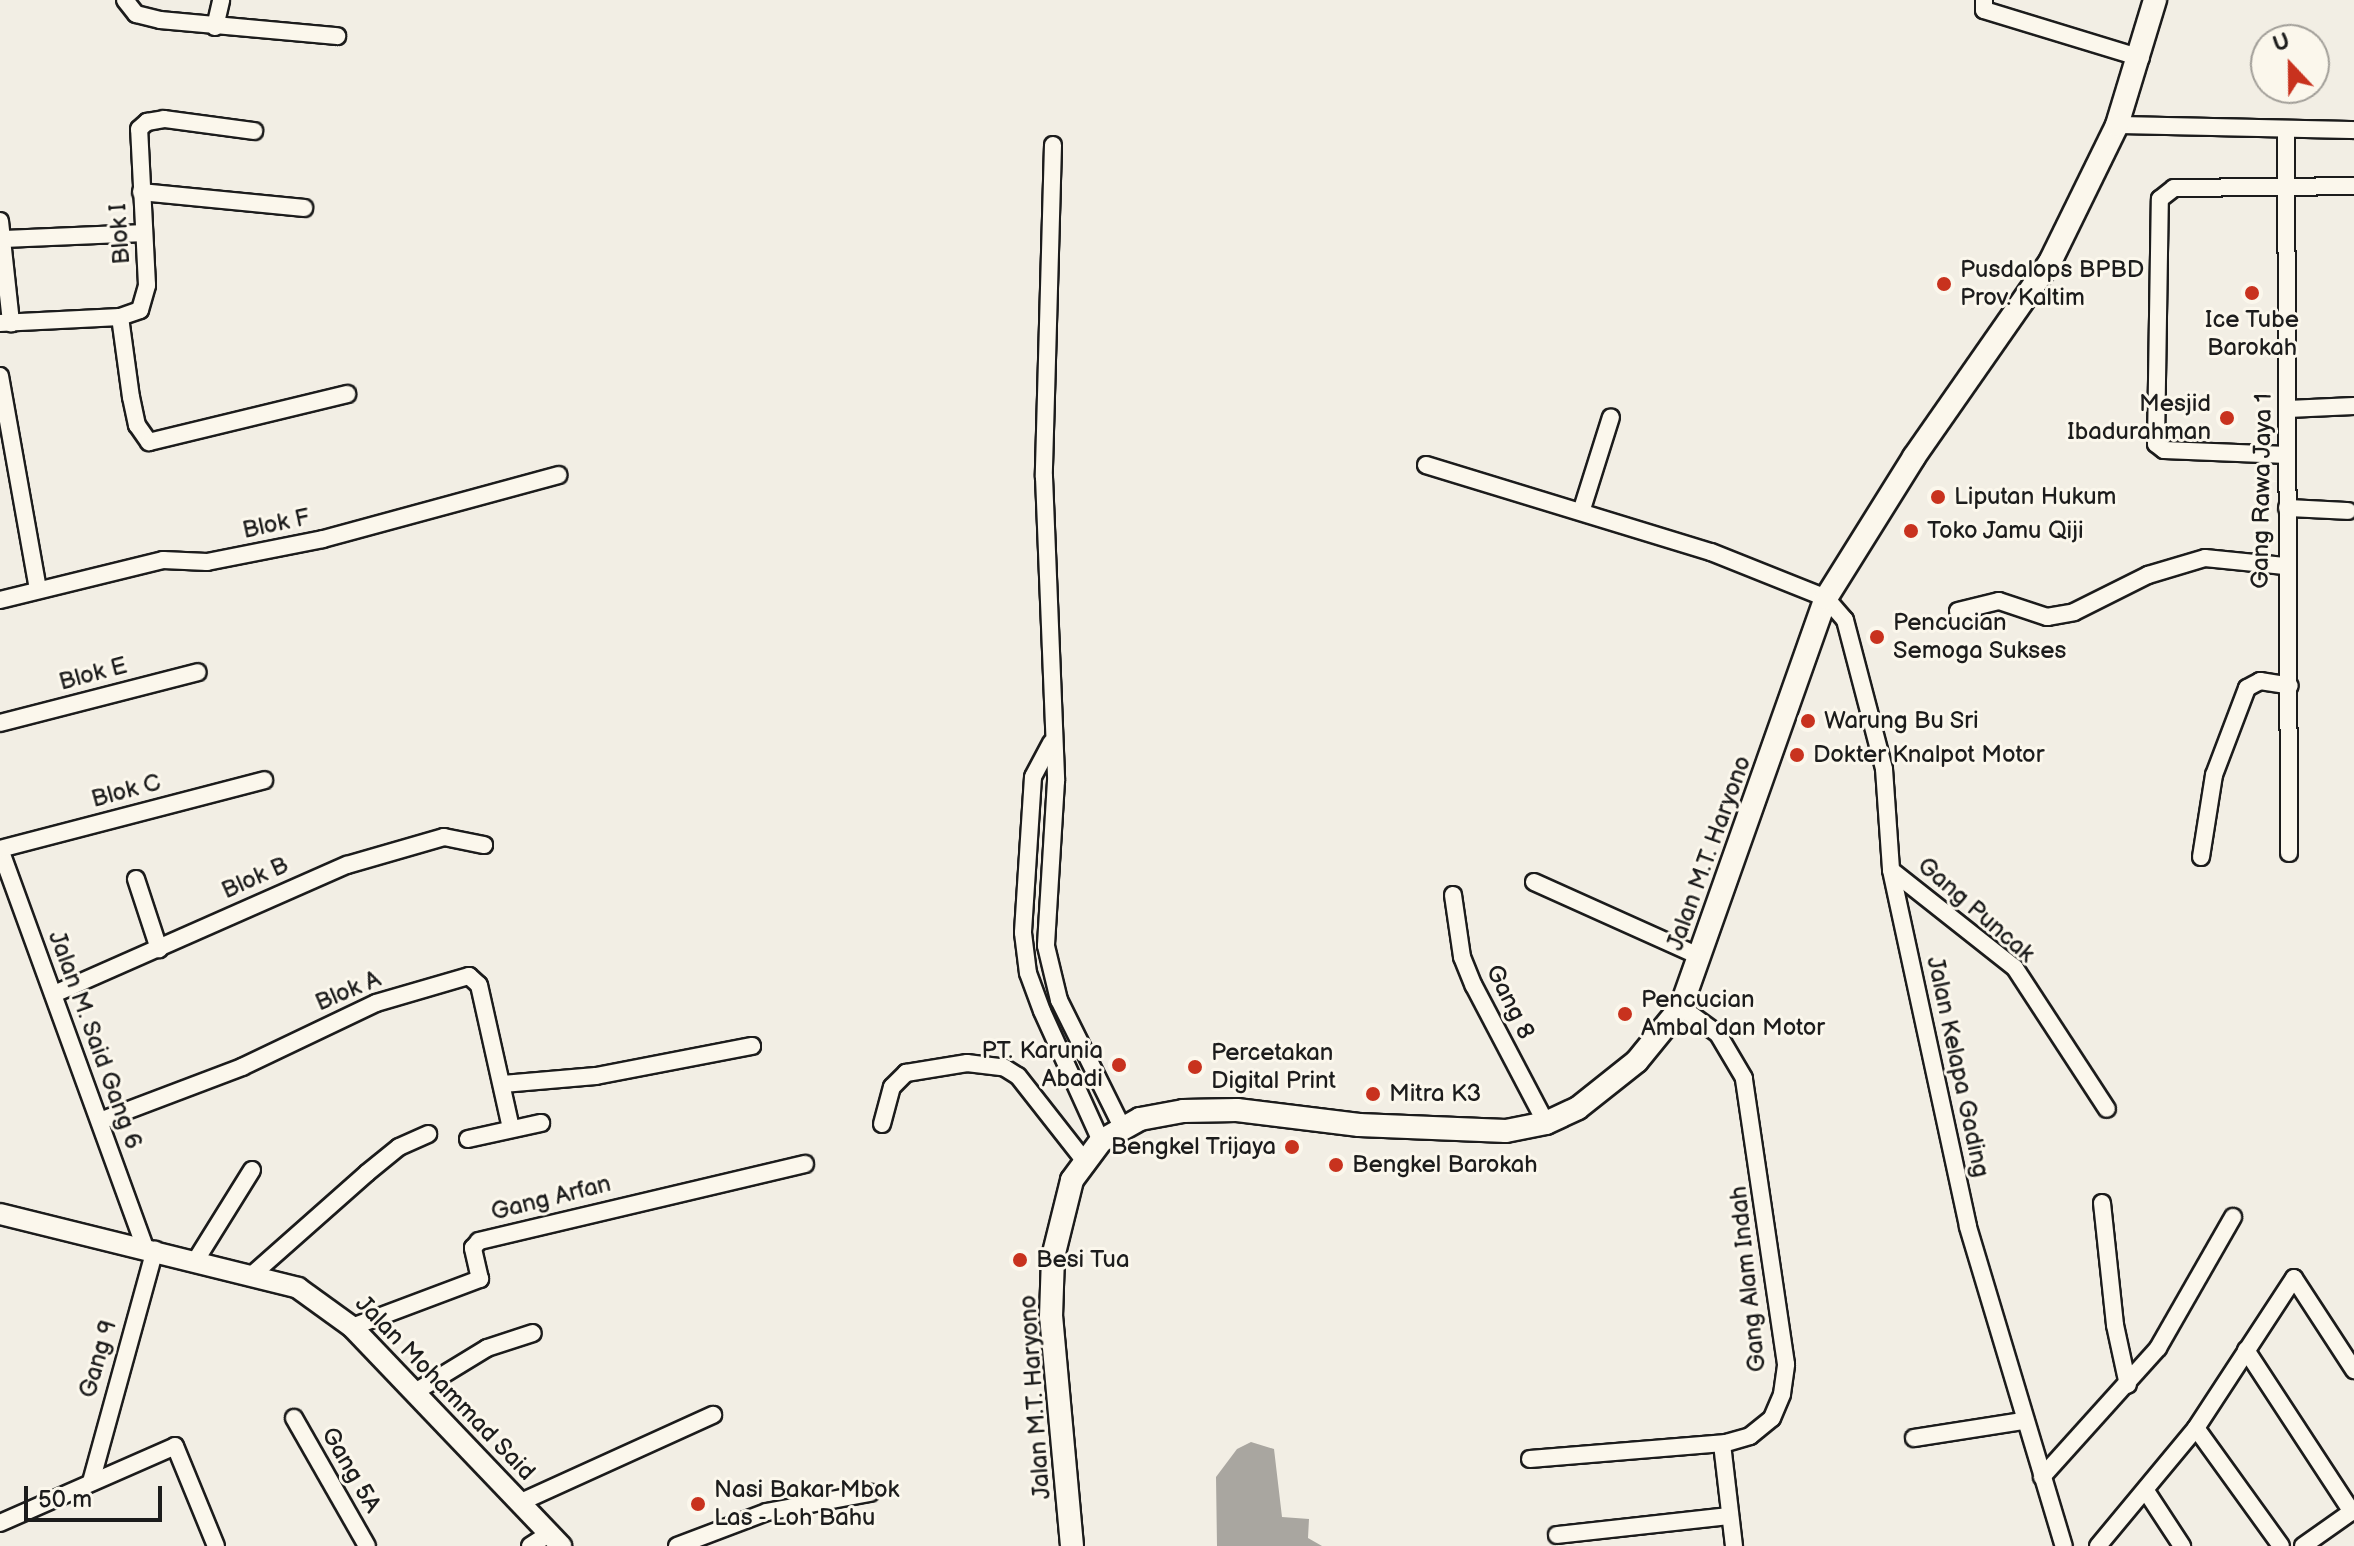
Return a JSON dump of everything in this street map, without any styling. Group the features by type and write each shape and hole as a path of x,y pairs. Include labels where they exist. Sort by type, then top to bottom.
{"main road":[{"name":"Jalan M.T. Haryono","path":"1072,1546 1051,1317 1052,1272 1059,1218 1072,1180 1087,1164 1101,1141 1140,1119 1183,1111 1237,1110 1447,1131 1506,1131 1546,1123 1608,1088 1681,1007 1826,598 1914,457 2050,262 2117,125 2141,58 2155,0"}],"street":[{"path":"125,0 146,17 215,27 337,36"},
{"path":"215,27 221,0"},
{"path":"1984,0 1984,10 2141,58"},
{"name":"Blok I","path":"120,317 144,305 139,136 147,122 164,119 254,131"},
{"path":"2117,125 2354,130"},
{"name":"Gang Rawa Jaya 1","path":"2286,129 2288,409 2285,566 2290,686 2289,853"},
{"path":"1053,145 1044,477 1051,743 1056,781 1045,906 1048,964 1059,1000 1123,1129"},
{"path":"2287,455 2164,450 2154,437 2153,369 2161,334 2160,199 2174,188 2354,186"},
{"path":"141,192 304,208"},
{"path":"0,221 6,323 120,317 137,425 149,442 347,394"},
{"path":"2,239 143,233"},
{"path":"0,376 38,590"},
{"path":"2288,409 2354,406"},
{"path":"1582,509 1611,417"},
{"path":"1426,465 1582,509 1826,598"},
{"name":"Blok F","path":"0,600 163,560 218,561 323,539 558,475"},
{"path":"2287,508 2348,511"},
{"path":"1958,611 1999,601 2047,617 2074,612 2148,575 2205,558 2285,566"},
{"name":"Jalan Kelapa Gading","path":"1826,598 1854,638 1877,737 1891,870 1968,1227 2023,1421 2064,1546"},
{"name":"Blok E","path":"0,723 198,672"},
{"path":"2201,857 2214,775 2247,688 2260,681 2290,686"},
{"path":"1051,743 1033,777 1023,933 1028,973 1101,1141"},
{"name":"Blok C","path":"0,849 264,780"},
{"name":"Blok B","path":"54,994 347,865 444,837 484,845"},
{"name":"Jalan M. Said Gang 6","path":"0,849 150,1248"},
{"name":"Gang Puncak","path":"1891,870 2015,968 2107,1109"},
{"path":"136,879 159,949"},
{"path":"1534,882 1701,957"},
{"name":"Gang 8","path":"1453,895 1468,972 1546,1123"},
{"name":"Blok A","path":"100,1121 242,1067 376,1003 465,976 479,985 511,1128"},
{"name":"Gang Alam Indah","path":"1530,1459 1722,1444 1750,1436 1772,1418 1786,1364 1744,1078 1718,1034 1681,1007"},
{"path":"503,1084 596,1076 752,1046"},
{"path":"882,1124 892,1087 906,1073 967,1063 1005,1068 1018,1076 1087,1164"},
{"path":"468,1139 541,1123"},
{"path":"253,1274 399,1147 428,1134"},
{"name":"Gang Arfan","path":"352,1327 480,1279 473,1248 479,1241 805,1164"},
{"path":"196,1260 252,1170"},
{"path":"2102,1203 2115,1325 2128,1385"},
{"name":"Jalan Mohammad Said","path":"0,1214 150,1248 298,1288 352,1327 556,1540"},
{"path":"2042,1477 2128,1385 2158,1348 2233,1217"},
{"name":"Gang 9","path":"91,1482 150,1248"},
{"path":"2098,1546 2196,1428 2294,1278 2354,1370"},
{"path":"415,1392 487,1348 533,1333"},
{"path":"2246,1350 2353,1511 2303,1546"},
{"path":"521,1502 713,1415"},
{"name":"Gang 5A","path":"294,1418 367,1546"},
{"path":"1914,1438 2023,1421"},
{"path":"2196,1428 2281,1546"},
{"path":"1722,1444 1734,1546"},
{"path":"0,1523 175,1446 180,1451 216,1546"},
{"path":"2146,1491 2182,1546"},
{"path":"677,1546 767,1512 870,1493"},
{"path":"1557,1535 1730,1516"},
{"path":"530,1546 556,1540"}],"shaded area":[{"path":"1251,1442 1274,1449 1282,1517 1309,1519 1308,1538 1322,1546 1217,1546 1216,1477 1237,1449"}],"place":[{"name":"Pusdalops BPBD Prov. Kaltim","path":"1944,284"},
{"name":"Ice Tube Barokah","path":"2252,293"},
{"name":"Mesjid Ibadurahman","path":"2227,418"},
{"name":"Liputan Hukum","path":"1938,497"},
{"name":"Toko Jamu Qiji","path":"1911,531"},
{"name":"Pencucian Semoga Sukses","path":"1877,637"},
{"name":"Warung Bu Sri","path":"1808,721"},
{"name":"Dokter Knalpot Motor","path":"1797,755"},
{"name":"Pencucian Ambal dan Motor","path":"1625,1014"},
{"name":"PT. Karunia Abadi","path":"1119,1065"},
{"name":"Percetakan Digital Print","path":"1195,1067"},
{"name":"Mitra K3","path":"1373,1094"},
{"name":"Bengkel Trijaya","path":"1292,1147"},
{"name":"Bengkel Barokah","path":"1336,1165"},
{"name":"Besi Tua","path":"1020,1260"},
{"name":"Nasi Bakar Mbok Las - Loh Bahu","path":"698,1504"}]}
